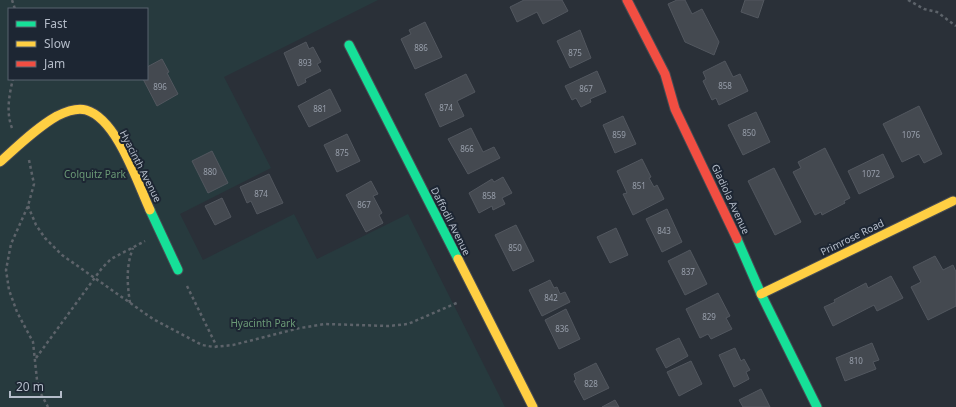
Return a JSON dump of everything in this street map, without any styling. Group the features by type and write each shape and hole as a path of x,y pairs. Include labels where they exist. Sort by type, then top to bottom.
{"street":[{"name":"Gladiola Avenue","path":"627,0 665,74 675,109 720,201 761,294 817,407"},
{"name":"Daffodil Avenue","path":"349,45 533,407"},
{"name":"Hyacinth Avenue","path":"0,162 49,122 64,113 77,109 87,110 98,116 107,125 127,159 178,270"},
{"name":"Primrose Road","path":"761,294 953,201"}],"path":[{"path":"908,0 924,9 936,12 956,26"},
{"path":"13,80 8,108 9,121 31,165 34,184 28,206 11,244 6,270 9,290 17,312 33,342 36,359 37,380 40,392 48,407"},
{"path":"28,206 36,225 45,238 62,255 153,319 184,337 202,345 217,347 253,341 300,328 325,324 389,326 408,324 476,295"},
{"path":"36,359 94,278 111,259 161,232"},
{"path":"130,303 127,275 128,261 133,247"},
{"path":"178,270 217,347"}],"green space":[{"path":"0,0 378,0 224,77 271,168 180,214 203,260 294,214 317,259 408,214 505,407 0,407"}],"building":[{"path":"524,0 562,0 568,11 543,24 537,12 517,22 510,7"},
{"path":"677,0 685,0 692,14 702,9 719,42 714,55 685,42 668,4"},
{"path":"745,0 764,0 758,18 741,12"},
{"path":"425,22 442,57 415,69 401,39 411,34 409,30"},
{"path":"580,30 591,58 570,68 557,41"},
{"path":"306,42 309,49 313,47 321,62 317,64 321,71 305,79 306,82 298,86 284,53"},
{"path":"162,59 169,72 167,73 178,94 157,106 144,80 148,80 148,66"},
{"path":"725,61 733,77 740,74 748,91 719,105 716,98 712,100 703,81 706,79 703,72"},
{"path":"597,71 606,92 590,99 591,102 581,107 576,98 572,100 565,86"},
{"path":"466,74 475,92 457,101 464,116 440,127 425,94"},
{"path":"330,89 341,111 309,127 298,106"},
{"path":"919,106 942,154 924,163 919,154 902,162 883,124"},
{"path":"756,112 770,142 743,155 728,125"},
{"path":"623,116 636,144 615,153 603,125"},
{"path":"471,128 483,152 494,147 500,158 468,174 448,139"},
{"path":"347,134 360,161 337,172 324,145"},
{"path":"825,148 850,198 844,201 845,203 822,215 821,212 815,215 793,172 801,168 798,162"},
{"path":"212,151 228,183 208,193 192,161"},
{"path":"883,154 894,177 859,194 848,171"},
{"path":"642,159 651,177 649,178 654,187 657,185 664,199 633,215 623,194 627,193 617,171"},
{"path":"774,168 801,222 775,235 748,181"},
{"path":"269,174 283,203 257,214 251,201 247,203 240,187"},
{"path":"503,177 512,193 502,198 505,204 493,210 492,206 479,213 469,193 492,179 494,182"},
{"path":"371,181 378,194 373,196 382,213 379,215 383,223 366,232 346,195"},
{"path":"222,198 231,217 215,225 205,206"},
{"path":"667,209 682,242 662,252 646,219"},
{"path":"516,225 534,261 513,271 495,235"},
{"path":"616,228 628,255 610,263 597,237"},
{"path":"690,250 707,284 685,295 668,261"},
{"path":"935,256 943,270 953,265 956,272 956,306 928,320 911,287 921,282 913,267"},
{"path":"891,276 903,298 877,311 874,305 833,326 824,307 866,283 868,288"},
{"path":"550,280 554,288 557,287 560,294 565,292 570,302 542,316 529,290"},
{"path":"718,293 730,316 726,318 732,329 711,339 708,334 700,338 686,309"},
{"path":"566,309 580,339 559,349 545,320"},
{"path":"679,338 688,356 666,368 656,349"},
{"path":"872,343 879,360 873,362 876,369 845,381 836,358"},
{"path":"735,348 741,361 744,359 750,370 746,372 749,379 734,387 719,355"},
{"path":"691,361 702,384 679,396 667,372"},
{"path":"596,363 609,388 584,400 574,381 576,380 574,374"},
{"path":"761,389 770,407 743,407 739,400"},
{"path":"615,400 619,407 602,407"}],"traffic: fast":[{"path":"349,45 458,259"},
{"path":"150,210 178,270"},
{"path":"737,239 761,294 817,407"}],"traffic: slow":[{"path":"0,162 34,132 57,116 75,110 86,110 97,116 107,125 116,138 125,153 150,210"},
{"path":"761,294 953,201"},
{"path":"458,259 533,407"}],"traffic: jam":[{"path":"627,0 665,74 675,109 737,239"}],"park label":[{"name":"Colquitz Park","path":"95,174"},
{"name":"Hyacinth Park","path":"263,323"}]}
